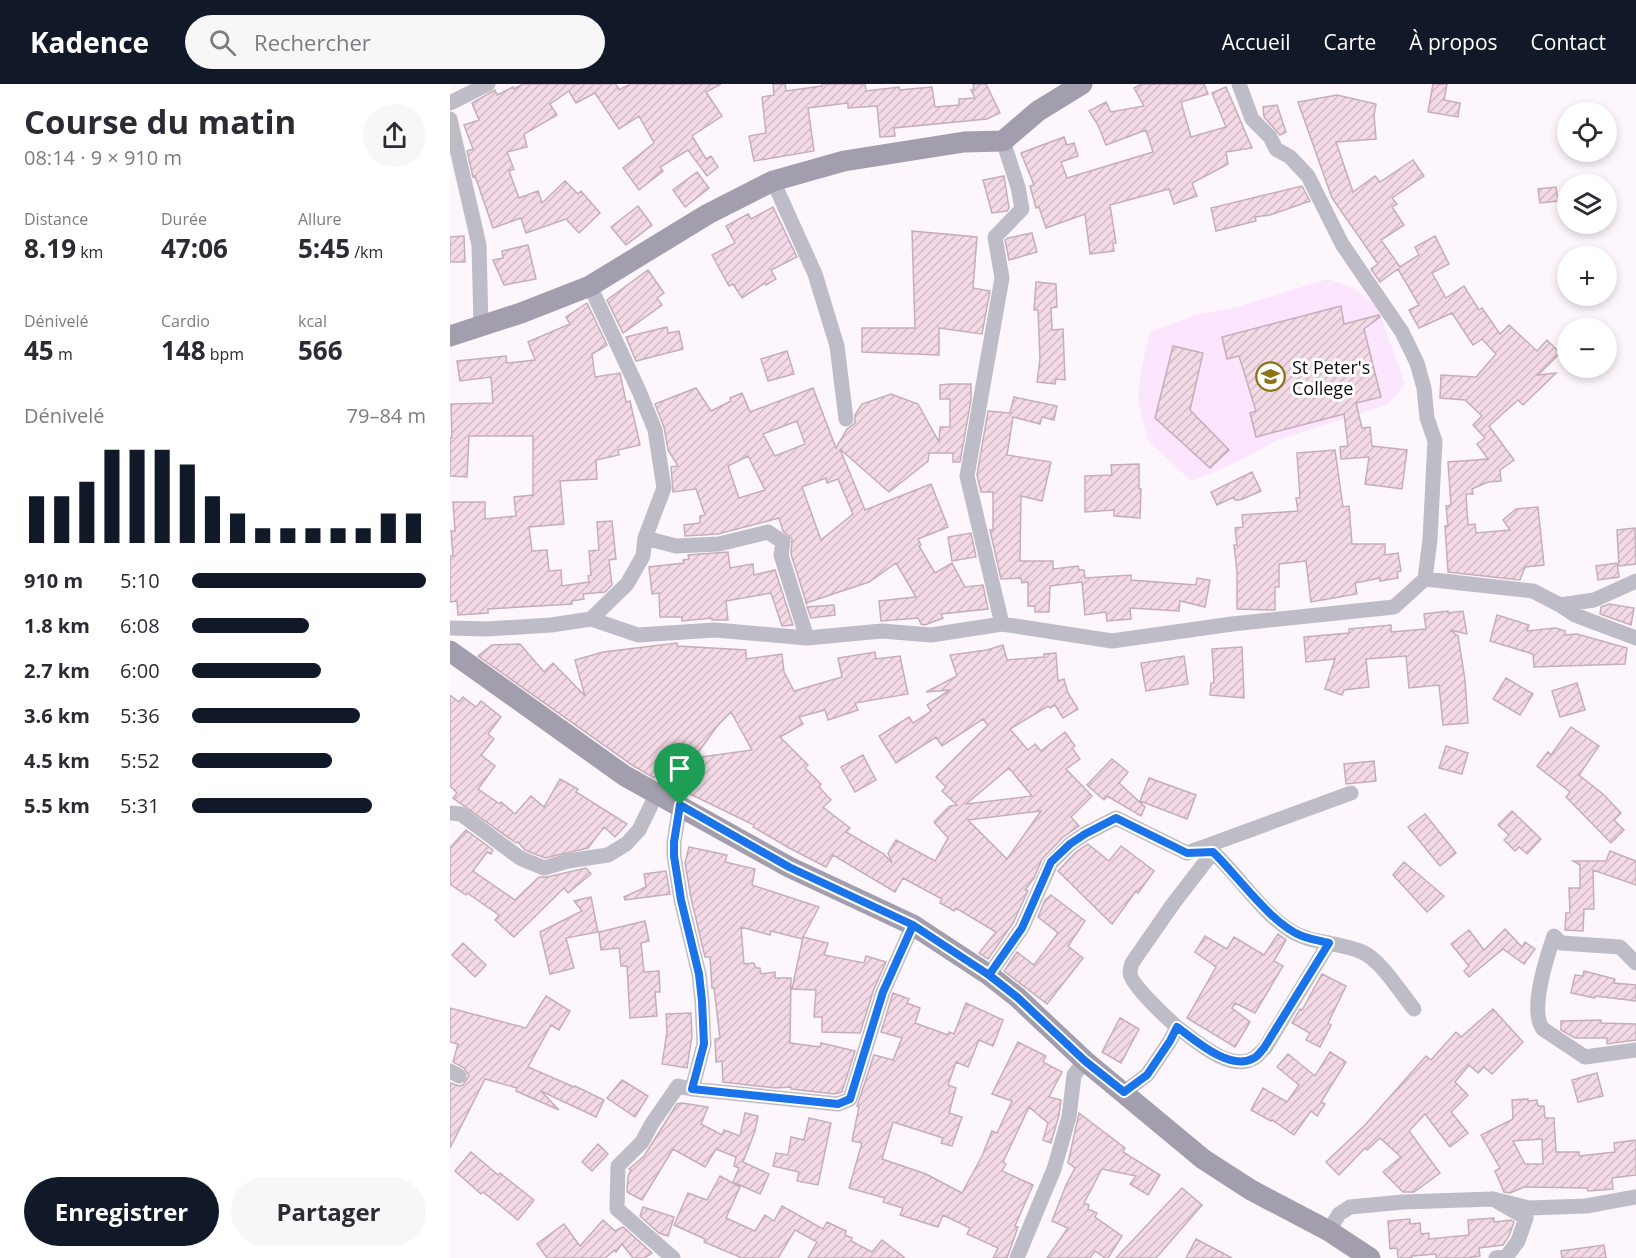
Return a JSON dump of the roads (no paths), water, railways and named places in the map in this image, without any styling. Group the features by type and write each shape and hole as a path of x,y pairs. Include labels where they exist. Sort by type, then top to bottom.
{"main road":[{"path":"450,336 521,313 590,286 708,213 773,181 844,161 964,142 1003,141 1038,111 1083,84"},
{"path":"450,651 625,776 789,867 913,925 989,975 1017,997 1085,1061 1203,1160 1370,1258"}],"street":[{"path":"450,103 488,84"},
{"path":"450,628 486,629 591,619 638,635 715,630 807,638 882,631 931,635 1002,624 1112,640 1232,624 1394,607 1425,579 1430,539 1435,441 1427,418 1424,388 1418,363 1402,332 1342,244 1308,176 1290,157 1276,149 1270,137 1252,119 1239,84"},
{"path":"450,119 479,245 482,326"},
{"path":"1002,624 967,476 1002,278 996,237 1022,209 1018,187 1003,141"},
{"path":"773,181 818,284 837,346 846,419"},
{"path":"590,286 655,430 664,488 645,538 643,556 627,584 591,619"},
{"path":"645,538 676,546 719,544 768,532 783,542 781,555 807,638"},
{"path":"1425,579 1533,591 1575,615 1636,638"},
{"path":"1560,605 1594,600 1636,581"},
{"path":"450,813 461,814 520,858 544,868 568,861 608,855 626,844 639,830 657,793"},
{"path":"1187,853 1351,793"},
{"path":"680,805 674,856 681,900 699,974 704,1044 692,1089"},
{"path":"989,975 1022,928 1051,862 1070,844 1116,818 1187,853 1213,852 1260,903 1290,930 1301,936 1356,950 1374,959 1414,1009"},
{"path":"1213,852 1138,954 1130,971 1132,980 1177,1027 1215,1054 1238,1061 1253,1059 1264,1048 1329,943"},
{"path":"673,1258 617,1209 618,1166 642,1142 678,1086 838,1104 850,1099 883,992 913,925"},
{"path":"1636,963 1620,947 1561,943 1554,936 1545,965 1538,1016 1543,1029 1585,1057 1636,1050"},
{"path":"1124,1092 1147,1075 1177,1027"},
{"path":"1017,1258 1054,1169 1069,1117 1074,1075 1085,1061"},
{"path":"1329,1232 1339,1214 1350,1207 1403,1202 1493,1199 1529,1208 1586,1206 1636,1197"},
{"path":"1493,1199 1526,1218 1518,1241 1507,1256 1496,1258"}],"place":[{"name":"St Peter's College","path":"1271,377"}]}
